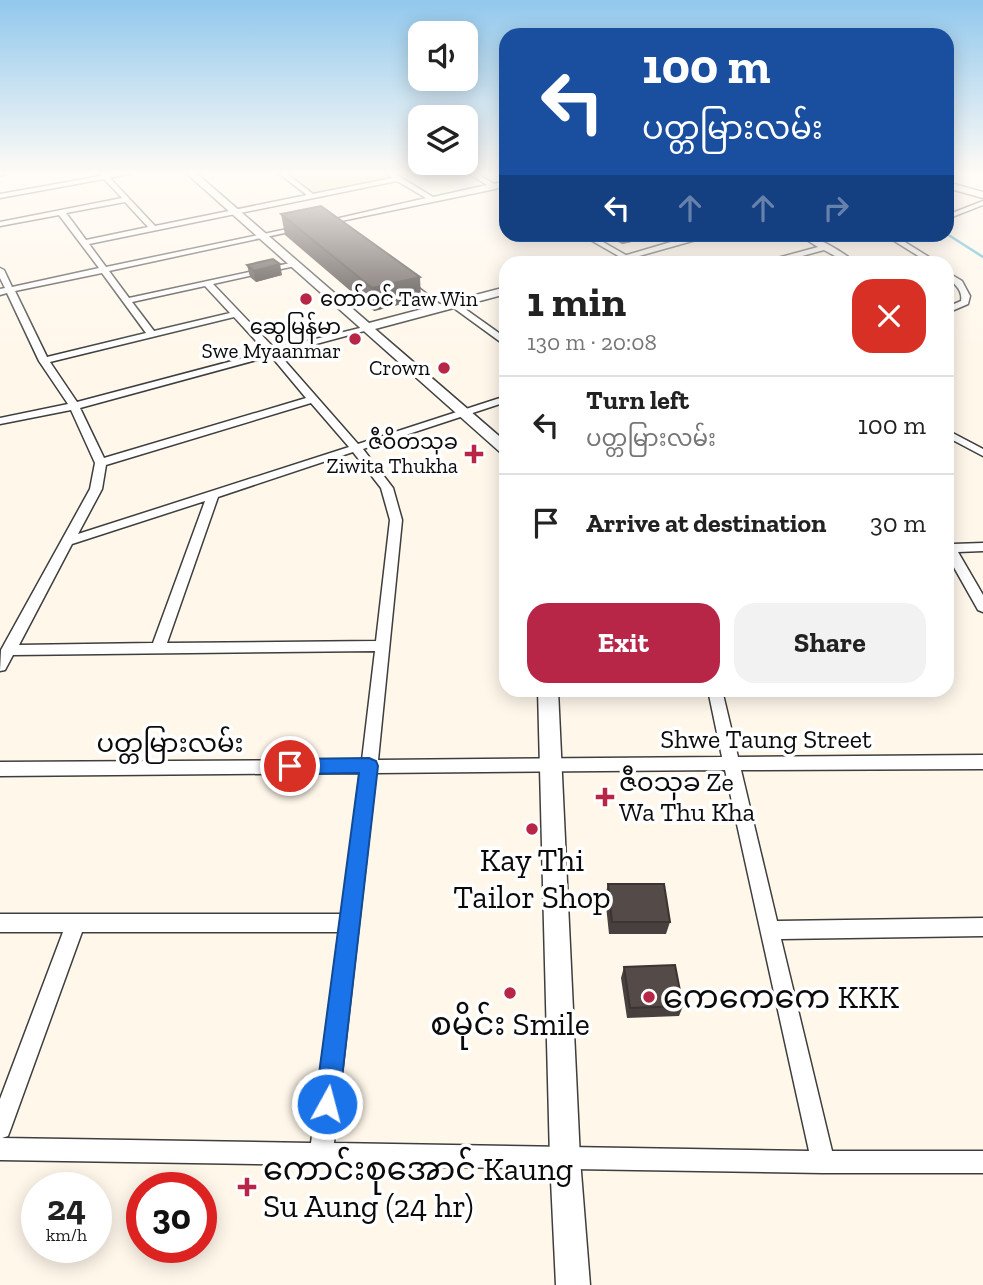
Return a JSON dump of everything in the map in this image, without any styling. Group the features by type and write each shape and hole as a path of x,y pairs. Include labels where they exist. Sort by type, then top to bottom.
{"street":[{"path":"76,233 151,334"},
{"path":"83,243 130,233"},
{"path":"257,233 499,444"},
{"path":"5,291 275,233"},
{"path":"597,242 623,256"},
{"path":"643,256 687,242"},
{"path":"817,242 841,256"},
{"path":"899,242 923,256"},
{"path":"795,256 827,247"},
{"path":"126,301 292,264"},
{"path":"0,270 5,291 44,361 74,406 101,463 96,489 0,666"},
{"path":"399,276 439,308"},
{"path":"954,279 966,296 965,302 954,307"},
{"path":"207,283 356,448 387,488 396,520 321,1155"},
{"path":"0,421 74,406 499,292"},
{"path":"454,304 499,338"},
{"path":"44,361 236,314"},
{"path":"101,463 313,399"},
{"path":"69,541 499,401"},
{"path":"954,437 983,453"},
{"path":"158,649 213,494"},
{"path":"954,546 983,547"},
{"path":"954,556 983,607"},
{"path":"8,650 382,646"},
{"path":"548,697 565,1158 573,1285"},
{"path":"717,697 823,1163"},
{"name":"Shwe Taung Street","path":"550,763 732,765 983,762"},
{"name":"ပတ္တမြားလမ်း","path":"0,769 550,763"},
{"path":"0,923 349,923"},
{"path":"0,1128 76,923"},
{"path":"770,930 983,927"},
{"path":"0,1149 823,1163 983,1162"}],"building":[{"path":"304,233 359,233 420,277 372,288"},
{"path":"273,259 280,264 254,271 247,265"},
{"path":"608,884 664,884 670,922 612,922"},
{"name":"ကေကေကေ KKK","path":"675,965 683,1006 630,1008 624,967"}],"waterway":[{"path":"954,238 983,257"}],"place":[{"name":"တော်ဝင် Taw Win","path":"306,299"},
{"name":"ဆွေမြန်မာ Swe Myaanmar","path":"355,339"},
{"name":"Crown","path":"444,368"},
{"name":"ဇီဝိတသုခ Ziwita Thukha","path":"474,454"},
{"name":"ဇီ၀သုခ Ze Wa Thu Kha","path":"605,797"},
{"name":"Kay Thi Tailor Shop","path":"532,829"},
{"name":"စမိုင်း Smile","path":"510,993"},
{"name":"ကေကေကေ KKK","path":"649,997"},
{"name":"ကောင်းစုအောင် Kaung Su Aung (24 hr)","path":"247,1187"}],"route":[{"path":"290,766 369,766 327,1104"}]}
